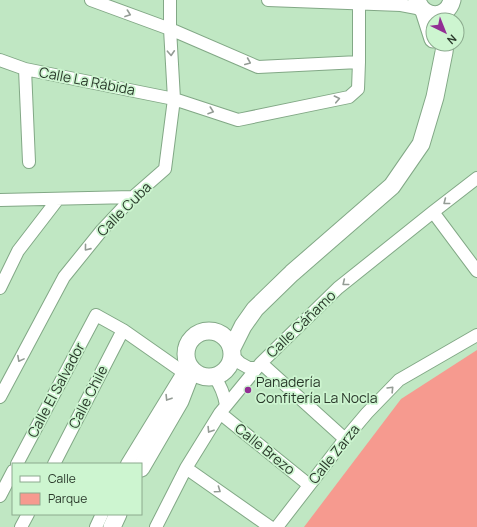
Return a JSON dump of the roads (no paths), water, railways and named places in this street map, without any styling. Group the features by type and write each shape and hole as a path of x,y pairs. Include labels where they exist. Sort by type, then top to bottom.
{"main road":[{"path":"414,5 431,14 449,10"},
{"path":"414,5 425,25"},
{"path":"435,96 436,52"},
{"path":"197,372 223,372 229,365 232,352 243,326 255,309 292,273 392,186 421,144 435,96 444,52"},
{"path":"214,331 233,323 255,309"},
{"path":"197,372 185,355 185,350 189,341 196,334 204,330 222,334 228,340 232,352"},
{"path":"142,466 197,372"},
{"path":"112,527 118,515"}],"street":[{"path":"91,0 170,29 258,67 359,62"},
{"name":"Calle Cuba","path":"0,396 64,277 102,230 133,197 165,169 174,99 170,0"},
{"path":"268,0 414,5"},
{"name":"Calle La Rábida","path":"0,60 25,69 174,99 238,120 349,97 358,89 359,4"},
{"path":"25,69 29,162"},
{"name":"Calle Cáñamo","path":"157,526 186,468 223,409 258,365 338,288 477,178"},
{"path":"0,200 133,197"},
{"path":"0,288 5,268 58,199"},
{"path":"433,212 477,271"},
{"name":"Calle El Salvador","path":"18,463 96,315 123,330"},
{"path":"123,330 220,385 224,395 223,409"},
{"name":"Calle Chile","path":"55,463 123,330"},
{"name":"Calle Zarza","path":"277,527 345,439 367,413 399,380 477,335"},
{"path":"232,352 240,363 249,368 258,365 345,439"},
{"path":"128,463 197,372"},
{"name":"Calle Brezo","path":"223,409 309,485"},
{"path":"186,468 270,527"},
{"path":"0,496 12,473"},
{"path":"21,527 27,515"},
{"path":"96,527 102,515"}],"place":[{"name":"Panadería Confitería La Nocla","path":"248,390"}]}
